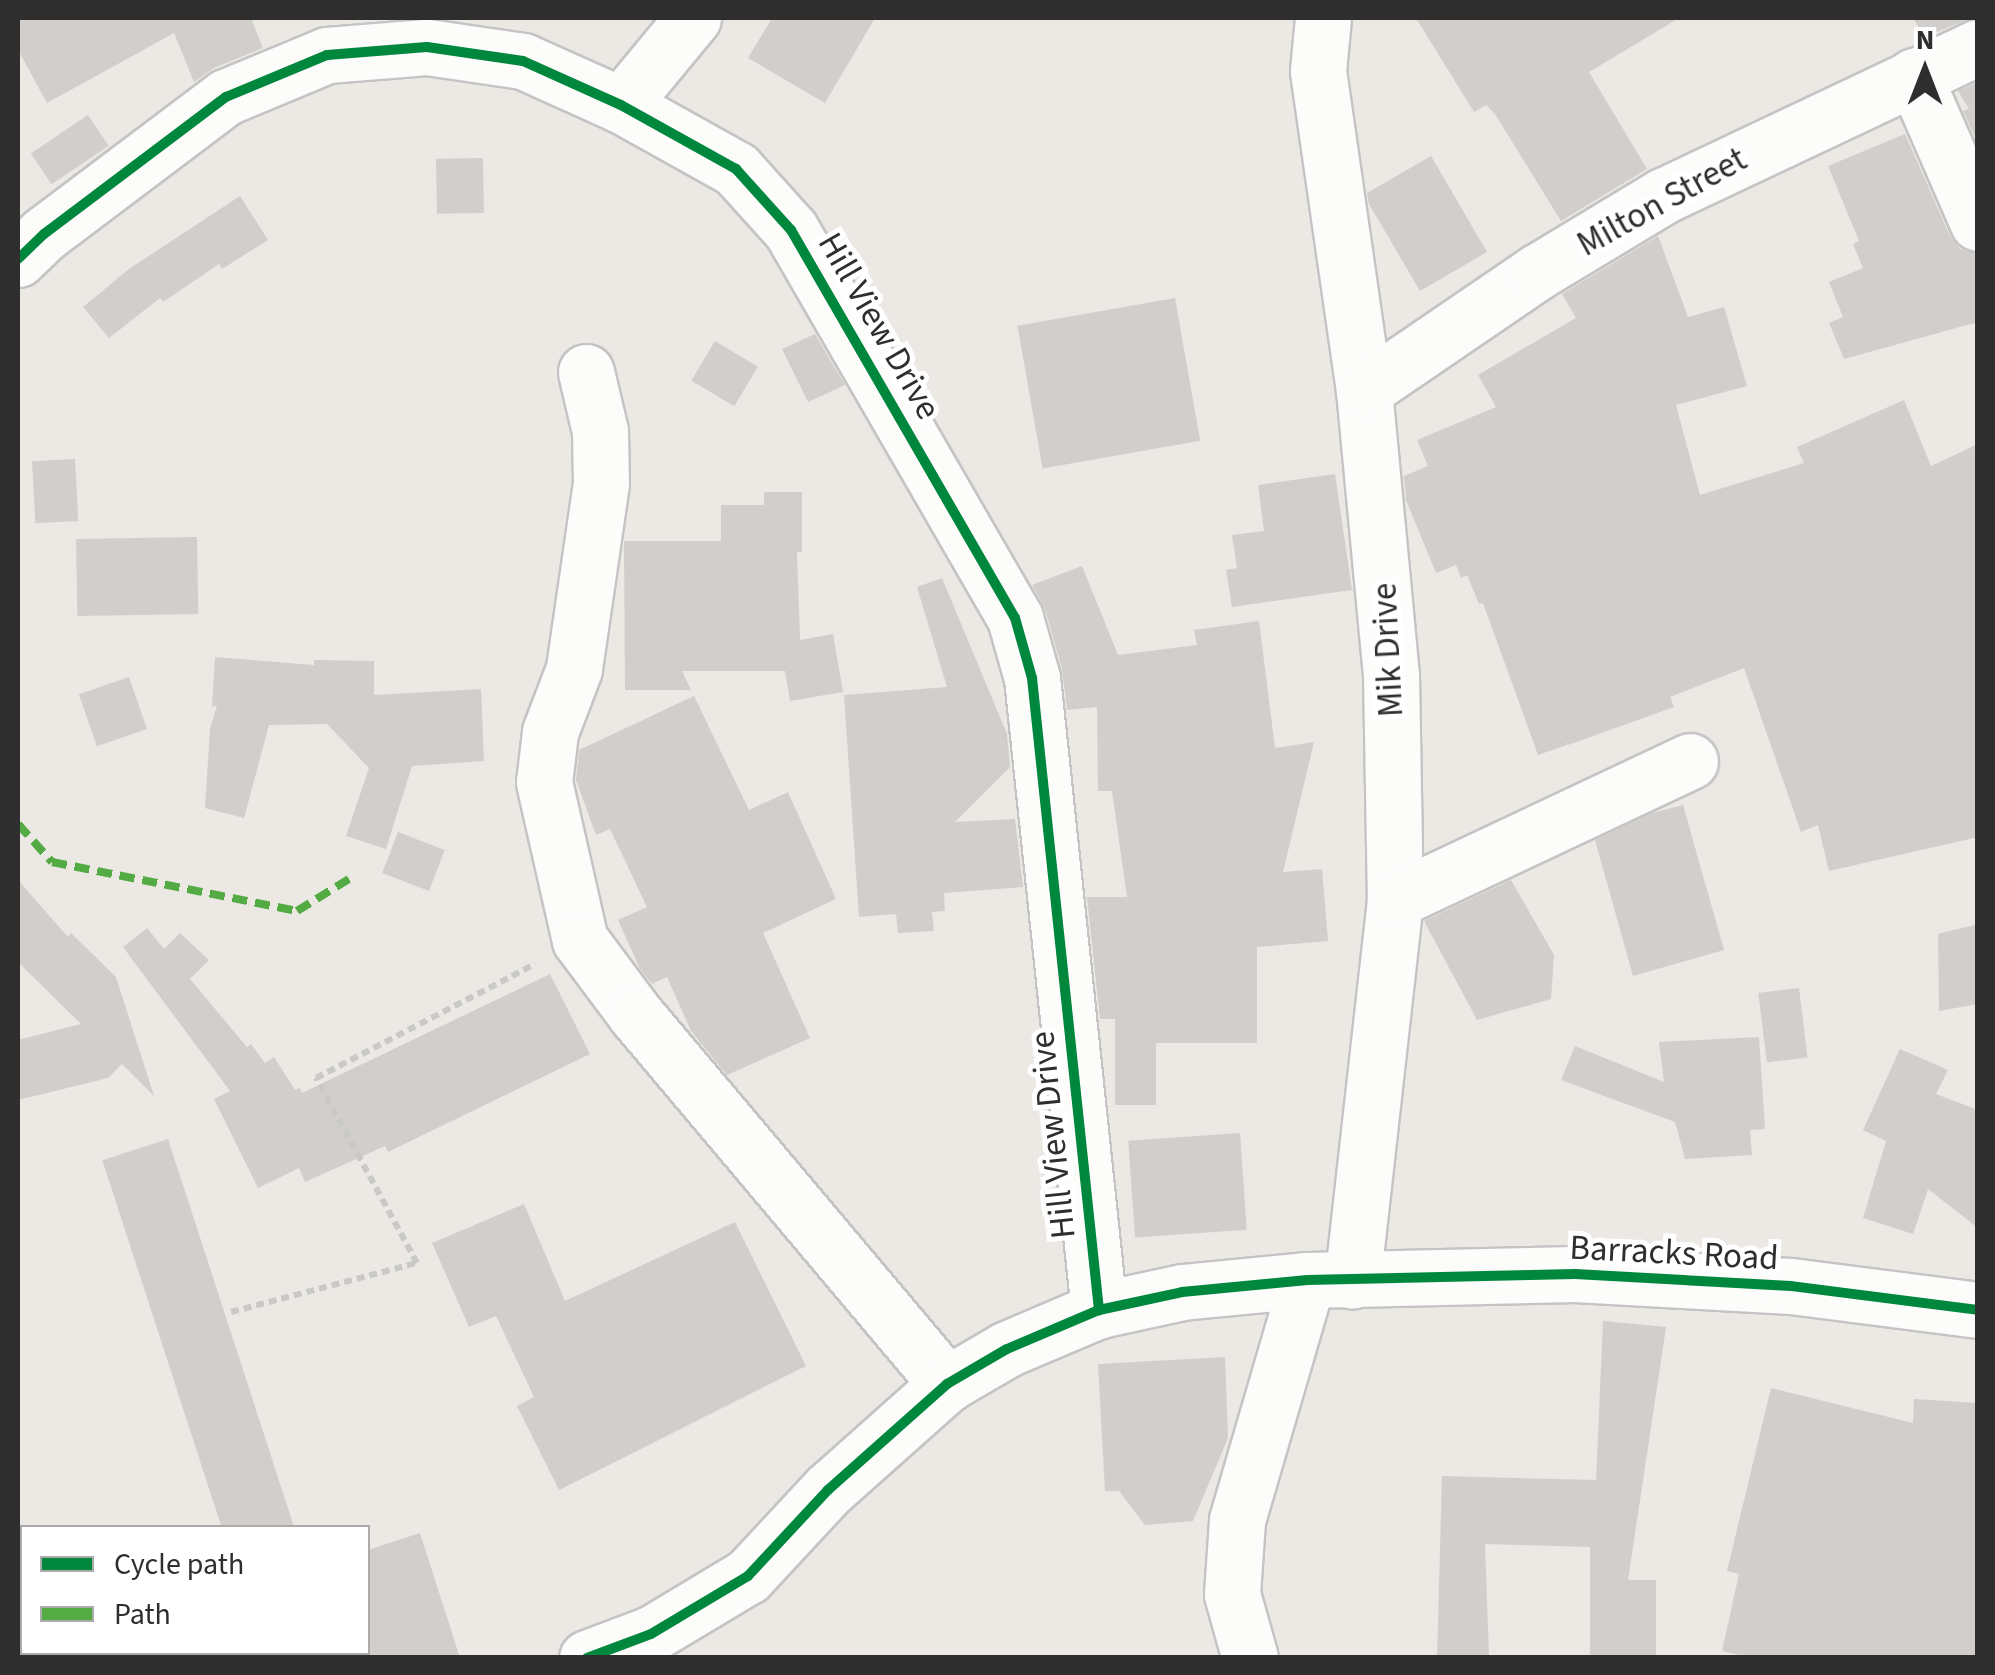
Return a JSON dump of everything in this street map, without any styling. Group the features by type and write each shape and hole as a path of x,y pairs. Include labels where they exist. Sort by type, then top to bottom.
{"street":[{"path":"621,105 693,18"},
{"name":"Mik Drive","path":"1321,19 1318,71 1364,390 1385,571 1395,900 1329,1280"},
{"name":"Hill View Drive","path":"18,259 44,234 226,97 327,56 427,47 523,61 621,105 736,169 791,230 1015,618 1032,678 1099,1310"},
{"name":"Milton Street","path":"1364,390 1537,272 1663,196 1978,47"},
{"path":"1914,76 1978,224"},
{"path":"586,372 600,431 601,483 574,668 550,732 544,782 580,940 636,1015 947,1384"},
{"path":"1395,900 1690,761"},
{"name":"Barracks Road","path":"587,1658 651,1634 748,1576 828,1490 947,1384 1007,1348 1099,1310 1182,1292 1329,1280 1574,1274 1791,1286 1978,1310"},
{"path":"1250,1658 1232,1594 1237,1520 1329,1280"}],"path":[{"path":"231,1312 416,1263 316,1078 580,940"}],"building":[{"path":"18,18 251,18 263,48 214,68 194,82 174,33 47,103 18,50"},
{"path":"772,18 875,18 825,103 748,58"},
{"path":"1416,18 1679,18 1589,72 1647,169 1561,221 1495,114 1486,105 1474,112"},
{"path":"1913,18 1971,18 1925,37"},
{"path":"1978,82 1978,144 1963,111 1969,109 1958,91"},
{"path":"88,115 109,146 51,184 31,154"},
{"path":"1905,134 1950,236 1960,249 1978,254 1978,322 1844,359 1829,323 1843,317 1829,282 1863,268 1853,244 1859,241 1828,166"},
{"path":"1431,156 1487,252 1420,291 1369,204 1367,193"},
{"path":"483,158 484,213 437,214 436,159"},
{"path":"240,196 268,240 222,269 219,264 163,302 160,298 109,338 83,307 129,269"},
{"path":"1658,236 1688,317 1724,307 1747,386 1676,405 1700,495 1804,463 1797,447 1904,400 1931,466 1978,444 1978,837 1829,871 1818,825 1801,832 1744,668 1670,697 1674,707 1568,745 1567,741 1567,745 1538,755 1483,603 1479,604 1467,575 1461,578 1456,565 1436,573 1406,500 1404,476 1428,466 1417,440 1496,407 1478,375 1576,318 1562,294"},
{"path":"1175,298 1200,441 1043,469 1017,326"},
{"path":"815,334 845,385 808,402 782,349"},
{"path":"715,341 758,367 734,406 691,380"},
{"path":"75,459 78,521 35,523 32,461"},
{"path":"1335,474 1352,590 1232,607 1226,570 1237,568 1232,535 1264,531 1258,485"},
{"path":"764,492 802,492 802,552 797,552 800,640 833,634 843,692 790,701 785,671 682,671 691,690 625,690 624,541 721,541 721,505 764,505"},
{"path":"197,537 198,614 77,616 76,539"},
{"path":"1082,566 1118,655 1197,645 1194,630 1259,621 1275,748 1314,742 1283,872 1322,869 1328,941 1257,947 1257,1043 1156,1043 1156,1105 1115,1105 1115,1019 1100,1019 1087,897 1127,897 1112,791 1098,791 1097,707 1067,710 1062,669 1045,609 1032,585"},
{"path":"942,578 1007,734 1010,767 955,822 1015,819 1023,887 944,893 945,911 932,912 934,931 898,933 896,914 859,917 844,695 947,687 917,587"},
{"path":"215,657 314,665 314,660 374,661 374,695 481,689 484,761 412,766 386,849 346,836 369,768 327,724 269,725 244,818 205,808 210,729 217,705 212,707"},
{"path":"129,677 147,729 97,746 79,694"},
{"path":"694,696 749,810 788,792 836,899 763,933 810,1038 727,1075 691,1031 667,977 652,984 640,969 618,920 647,907 610,829 596,835 576,780 579,750"},
{"path":"1683,805 1724,950 1633,976 1595,840 1652,813"},
{"path":"398,832 445,850 429,891 382,873"},
{"path":"18,880 68,937 71,933 116,977 154,1096 122,1064 108,1078 18,1100 18,1040 81,1024 18,962"},
{"path":"1511,880 1554,955 1551,999 1477,1020 1424,921"},
{"path":"1978,924 1978,1004 1939,1011 1938,934"},
{"path":"147,928 164,949 180,933 209,960 190,979 247,1047 251,1044 265,1063 274,1057 295,1090 300,1088 302,1093 550,974 590,1054 388,1152 385,1146 305,1182 299,1168 258,1188 214,1099 230,1091 123,947"},
{"path":"1799,988 1808,1057 1767,1062 1758,993"},
{"path":"1759,1037 1765,1129 1750,1130 1752,1155 1685,1159 1675,1122 1561,1080 1575,1046 1664,1082 1659,1042"},
{"path":"1900,1049 1948,1070 1936,1094 1978,1110 1978,1228 1928,1189 1913,1234 1863,1218 1886,1141 1863,1130"},
{"path":"1240,1133 1247,1230 1135,1238 1128,1141"},
{"path":"168,1139 293,1525 221,1525 102,1160"},
{"path":"524,1204 565,1301 735,1222 806,1366 559,1490 517,1406 534,1397 496,1316 469,1327 432,1243"},
{"path":"1603,1321 1666,1327 1628,1580 1656,1580 1656,1658 1590,1658 1590,1547 1485,1544 1489,1656 1437,1658 1442,1476 1596,1480"},
{"path":"1225,1357 1228,1438 1193,1521 1145,1525 1119,1491 1105,1491 1098,1364"},
{"path":"1771,1388 1913,1423 1914,1399 1978,1403 1975,1658 1752,1658 1722,1651 1739,1574 1727,1571"},
{"path":"420,1533 460,1658 368,1658 370,1549"}],"marked path":[{"path":"18,824 52,862 297,911 352,877"}],"cycle path":[{"path":"18,259 44,234 226,97 327,55 427,47 523,61 621,105 736,169 791,230 1015,618 1032,678 1099,1310"},
{"path":"587,1658 651,1634 748,1576 828,1490 947,1384 1007,1349 1099,1310 1182,1292 1307,1280 1575,1274 1791,1286 1978,1310"}]}
